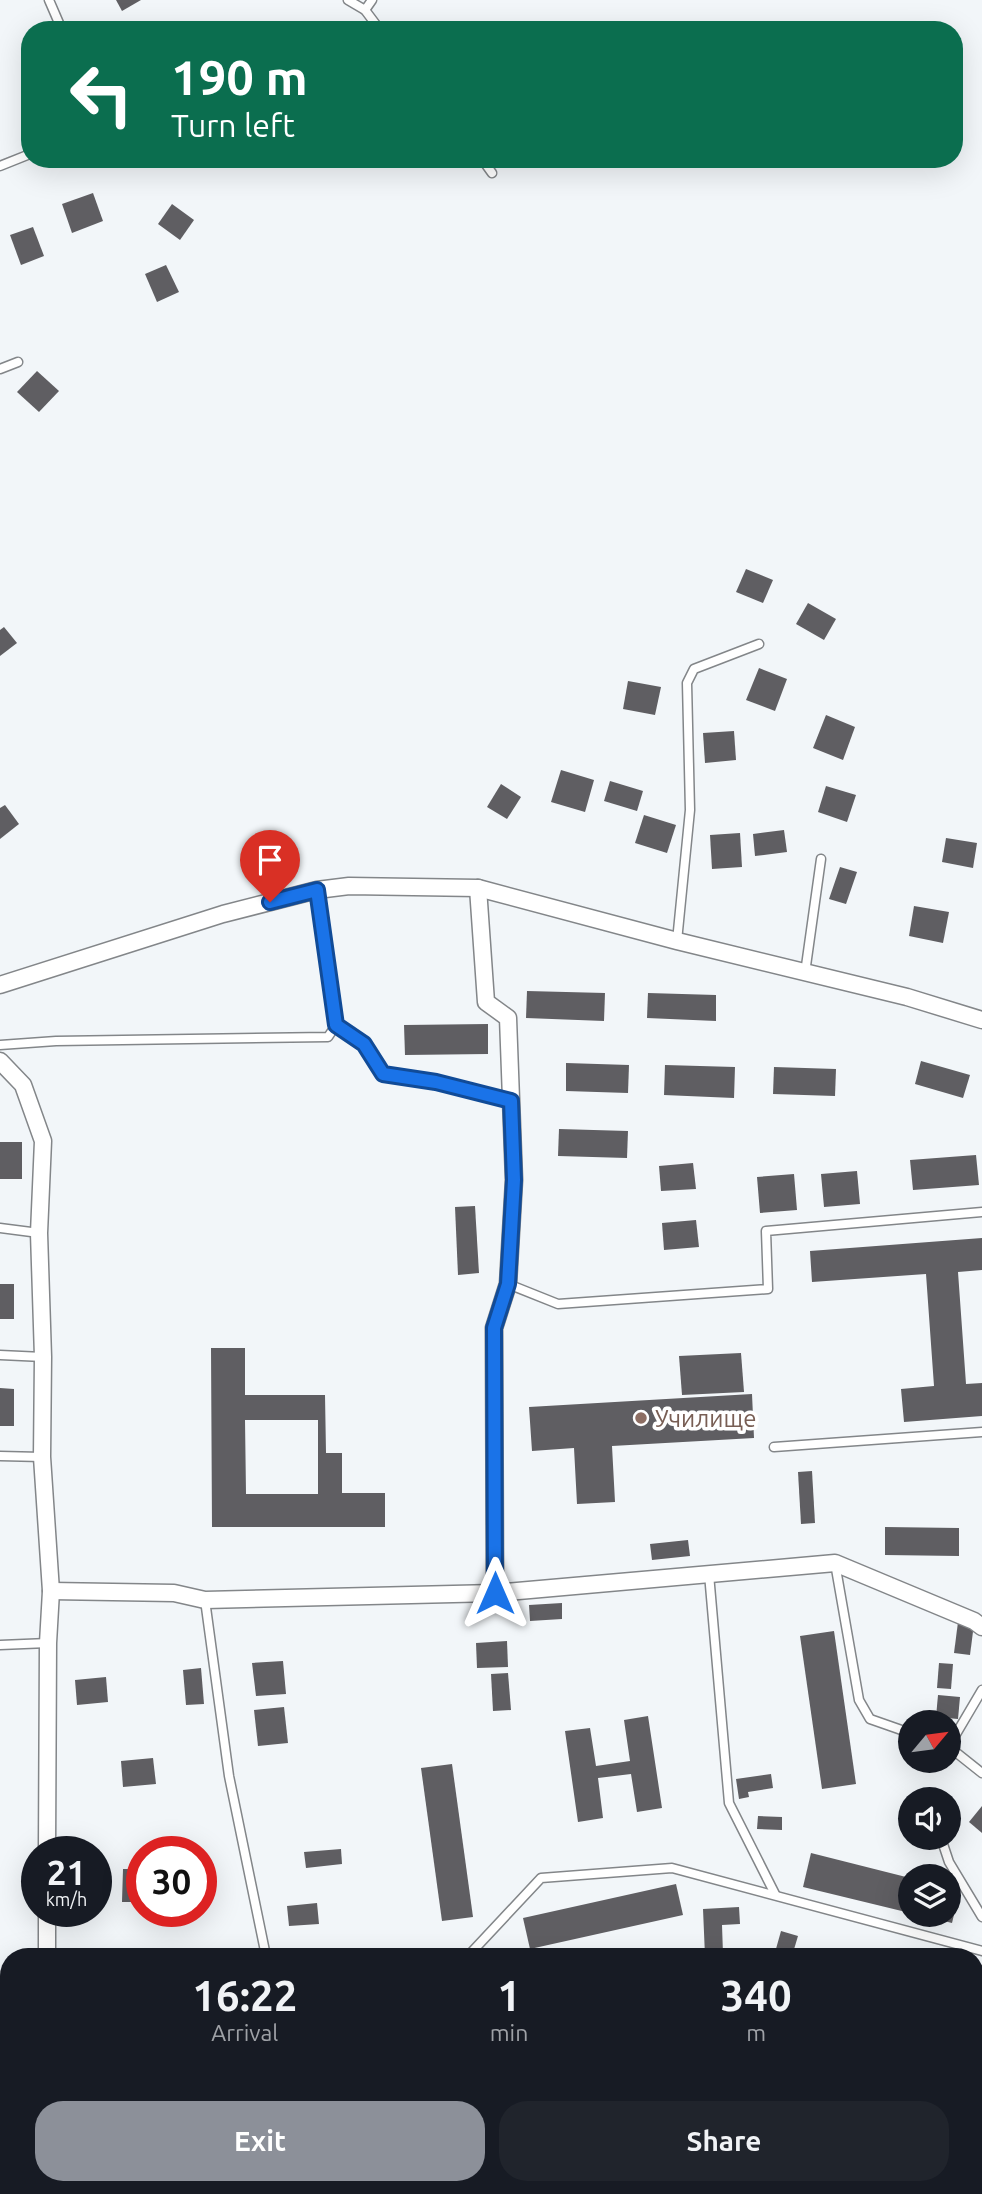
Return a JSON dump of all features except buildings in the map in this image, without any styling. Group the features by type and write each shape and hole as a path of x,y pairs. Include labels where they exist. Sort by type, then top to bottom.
{"street":[{"path":"0,985 223,914 317,890 349,886 478,888 677,941 907,997 982,1020"},
{"path":"478,888 486,1002 508,1018 514,1180 508,1284 494,1328 495,1593"},
{"path":"0,1061 23,1085 43,1141 40,1233 42,1457 51,1591 48,1643 47,1836"},
{"path":"51,1591 174,1593 205,1600 495,1593 835,1563 974,1621 982,1627"},
{"path":"47,1927 47,1948"}],"lane":[{"path":"49,0 58,21"},
{"path":"348,0 365,10 373,21"},
{"path":"365,10 372,0"},
{"path":"0,166 21,158"},
{"path":"488,168 492,173"},
{"path":"0,369 18,362"},
{"path":"677,941 690,810 687,683 694,669 760,644"},
{"path":"805,972 821,859"},
{"path":"0,1045 56,1041 328,1037 336,1025 317,890"},
{"path":"982,1013 982,1020"},
{"path":"336,1025 364,1044 383,1074 436,1082 511,1101"},
{"path":"508,1284 558,1304 768,1289 765,1231 982,1212"},
{"path":"0,1228 40,1233"},
{"path":"0,1355 43,1357"},
{"path":"774,1447 982,1432"},
{"path":"0,1456 42,1457"},
{"path":"835,1563 859,1700 870,1719 898,1729"},
{"path":"709,1574 729,1803 775,1894"},
{"path":"205,1600 229,1776 264,1948"},
{"path":"0,1644 48,1643"},
{"path":"961,1726 982,1690"},
{"path":"961,1756 982,1773"},
{"path":"945,1850 949,1862 982,1917"},
{"path":"475,1948 541,1878 672,1868 971,1948"}],"place":[{"name":"Училище","path":"641,1418"}],"route":[{"path":"270,902 317,890 336,1025 364,1044 383,1074 436,1082 511,1101 514,1180 508,1284 494,1328 495,1593"}]}
